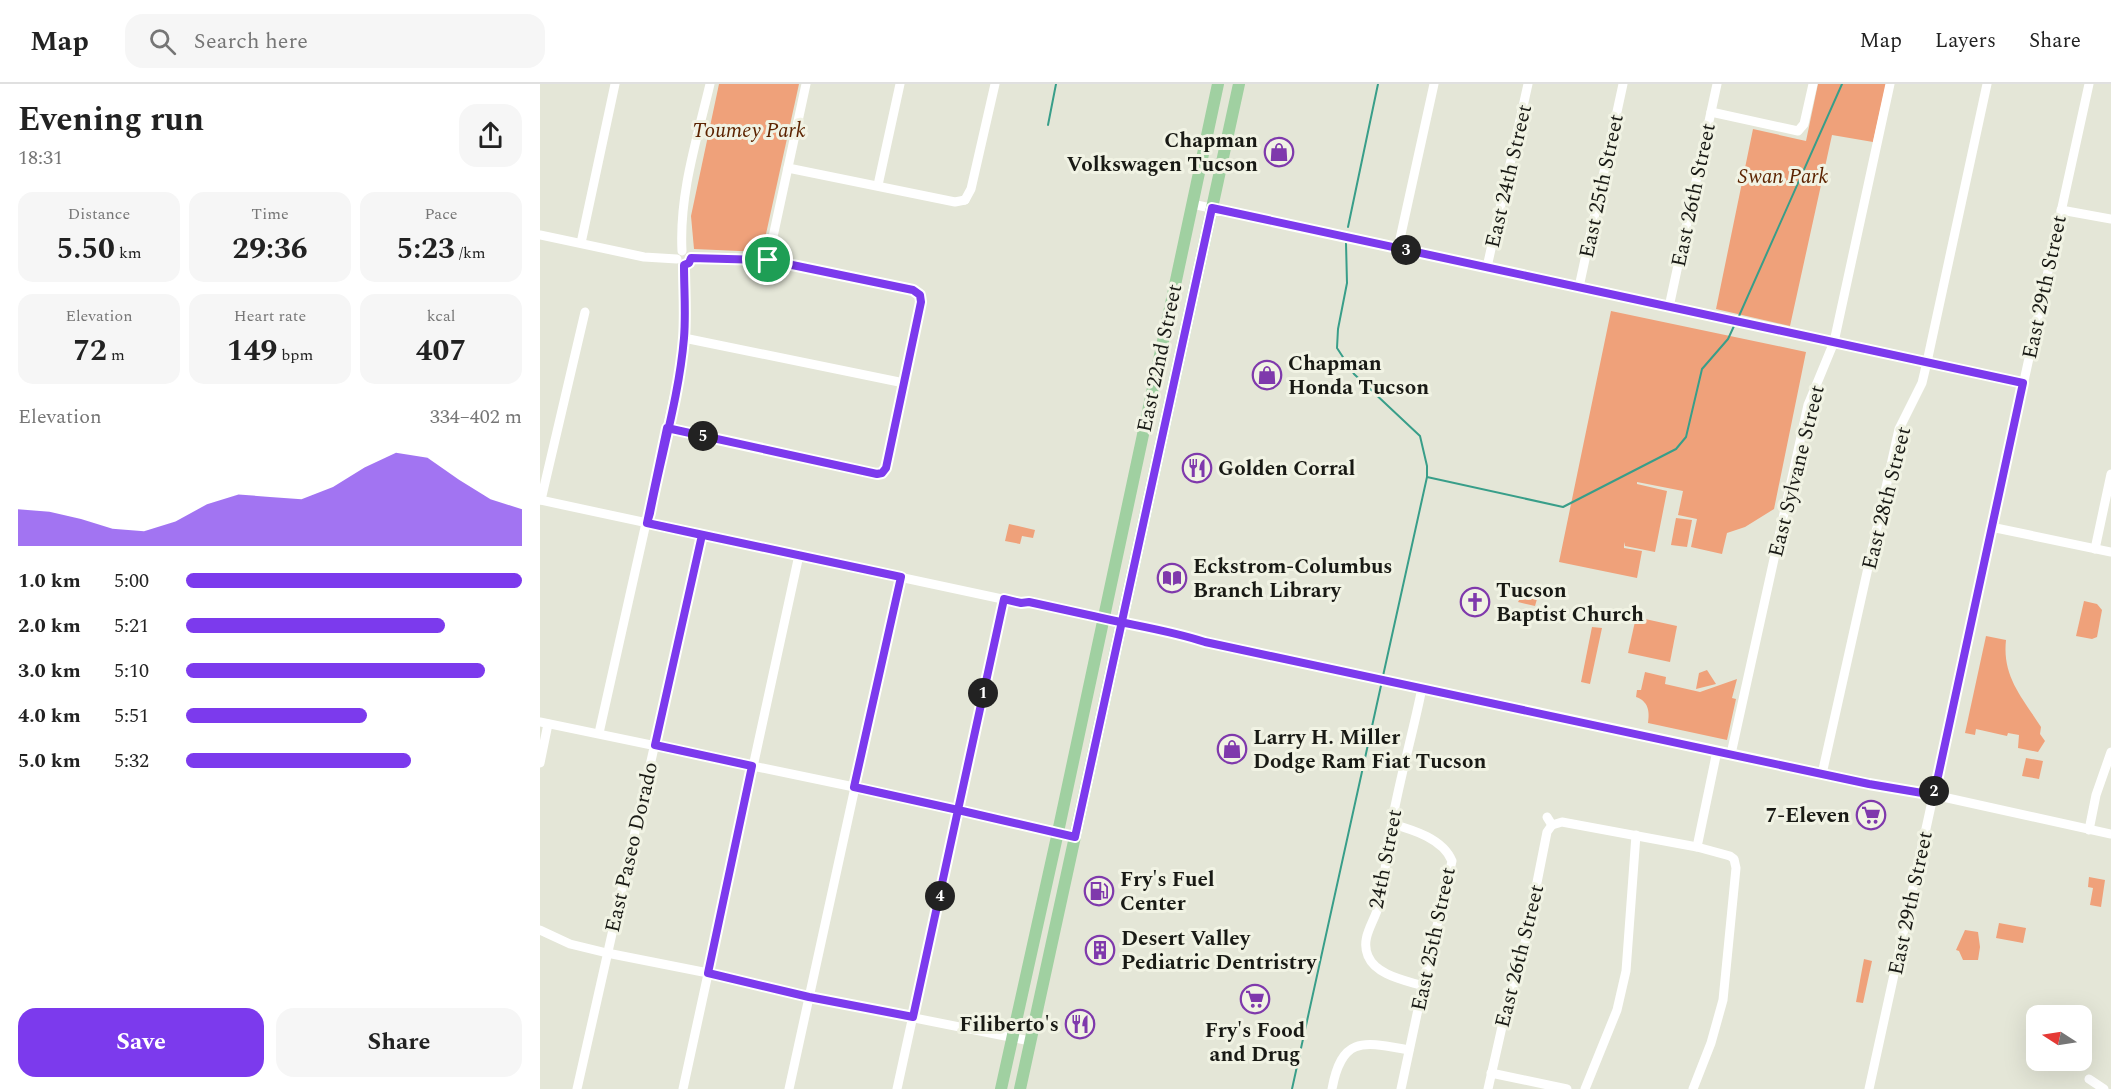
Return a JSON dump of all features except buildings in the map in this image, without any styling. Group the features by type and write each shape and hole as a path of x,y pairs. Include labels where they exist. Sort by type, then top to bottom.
{"main road":[{"name":"East 22nd Street","path":"1001,1089 1218,84"},
{"name":"East 22nd Street","path":"1020,1089 1239,84"}],"street":[{"path":"581,243 615,84"},
{"path":"599,733 678,380 684,338 681,222 710,84"},
{"path":"768,260 806,84"},
{"path":"878,185 900,84"},
{"path":"788,168 955,202 966,202 995,84"},
{"path":"1398,248 1434,84"},
{"name":"East 24th Street","path":"1487,267 1528,84"},
{"name":"East 25th Street","path":"1579,287 1623,84"},
{"name":"East 26th Street","path":"1669,307 1717,84"},
{"path":"1711,112 1798,131 1804,124 1813,84"},
{"name":"East Sylvane Street","path":"1731,754 1808,405 1834,342 1890,84"},
{"name":"East 28th Street","path":"1822,774 1899,429 1922,383 1928,362 1987,84"},
{"name":"East 29th Street","path":"1869,1089 2089,84"},
{"path":"1191,204 2023,383"},
{"path":"2061,210 2111,219"},
{"path":"540,235 644,257 768,260 913,290 922,296 886,468 882,473 877,474 667,428"},
{"path":"585,312 540,500 1021,603 1029,602 1419,688 2111,834"},
{"path":"684,338 904,383"},
{"path":"2095,549 2111,474"},
{"path":"1991,527 2111,552"},
{"name":"East Paseo Dorado","path":"577,1089 702,535"},
{"path":"683,1089 799,555"},
{"path":"789,1089 901,577"},
{"path":"897,1089 1004,599"},
{"name":"24th Street","path":"1419,688 1409,726 1411,733 1392,824 1387,868 1378,908 1366,936 1366,950 1375,966 1395,978 1423,986"},
{"path":"540,763 544,723 854,787 1075,837"},
{"path":"1697,847 1717,751"},
{"path":"2089,830 2097,795 2111,753"},
{"name":"East 26th Street","path":"1488,1089 1504,1018 1524,948 1550,821 1636,835"},
{"name":"East 25th Street","path":"1392,824 1405,827 1436,841 1448,850 1452,861 1401,1089"},
{"path":"1586,1089 1617,1010 1626,971 1636,835 1737,857 1723,1000 1711,1043 1693,1089"},
{"path":"540,930 570,944 606,953 708,973 809,997 1030,1041"},
{"path":"1332,1089 1336,1070 1342,1057 1351,1048 1364,1044 1409,1050"},
{"path":"1491,1073 1567,1089"},
{"path":"2089,1079 2104,1089"}],"green space":[{"name":"Toumey Park","path":"719,84 799,84 762,252 694,249 691,216"},
{"name":"Swan Park","path":"1818,84 1886,84 1873,142 1832,135 1790,326 1716,309 1753,129 1806,141"},
{"path":"1611,311 1806,352 1774,509 1745,527 1727,533 1722,554 1691,547 1697,519 1678,515 1683,491 1637,482 1637,484 1667,491 1655,552 1625,546 1624,542 1624,548 1642,551 1637,578 1559,562"},
{"path":"1676,518 1692,520 1687,547 1671,545"},
{"path":"1009,524 1035,530 1033,538 1022,536 1020,544 1005,541"},
{"path":"1525,589 1539,592 1535,606 1518,602"},
{"path":"2084,601 2097,604 2102,610 2097,637 2092,639 2076,636"},
{"path":"1636,617 1677,626 1670,662 1628,653"},
{"path":"1592,627 1602,628 1590,684 1581,682"},
{"path":"1986,636 2006,640 2010,676 2041,727 2040,734 2045,741 2038,752 2018,748 2019,735 2008,733 2007,736 1976,729 1975,735 1965,733"},
{"path":"1707,670 1716,684 1696,689 1699,673"},
{"path":"1645,672 1666,677 1665,684 1700,692 1737,679 1732,698 1736,699 1727,740 1648,723 1647,707 1636,697 1637,690 1641,690"},
{"path":"2026,758 2043,761 2039,779 2022,776"},
{"path":"2089,877 2105,880 2101,907 2090,905 2093,888 2088,887"},
{"path":"1999,923 2026,928 2023,943 1996,938"},
{"path":"1965,930 1978,932 1980,947 1978,960 1963,960 1959,951 1956,950"},
{"path":"1864,959 1872,961 1863,1003 1856,1002"}],"waterway":[{"path":"1048,125 1056,84"},
{"path":"1348,227 1378,84"},
{"path":"1739,316 1842,84"},
{"path":"1346,243 1347,283 1338,329 1337,348 1354,374 1420,436 1427,466 1427,477"},
{"path":"1383,676 1427,477 1563,507 1676,449 1686,437 1702,369 1728,339 1734,326"},
{"path":"1292,1089 1382,681"}],"place":[{"name":"Chapman Volkswagen Tucson","path":"1279,152"},
{"name":"Chapman Honda Tucson","path":"1267,375"},
{"name":"Golden Corral","path":"1197,468"},
{"name":"Eckstrom-Columbus Branch Library","path":"1172,578"},
{"name":"Tucson Baptist Church","path":"1475,602"},
{"name":"Larry H. Miller Dodge Ram Fiat Tucson","path":"1232,749"},
{"name":"7-Eleven","path":"1871,815"},
{"name":"Fry's Fuel Center","path":"1099,891"},
{"name":"Desert Valley Pediatric Dentristry","path":"1100,950"},
{"name":"Fry's Food and Drug","path":"1255,999"},
{"name":"Filiberto's","path":"1080,1024"}],"route":[{"path":"768,260 691,258 689,263 684,265 684,338 678,380 667,428 650,513 647,523 901,577 854,787 958,810 1004,599 1104,618 1121,622 1137,626 1188,636 1205,642 1869,784 1934,795 2023,383 1212,208 1121,622 1075,837 958,810 913,1017 809,997 708,973 752,766 655,745 702,535 647,523 667,428 877,474 882,473 886,468 921,302 920,295 913,290 768,260"}]}
